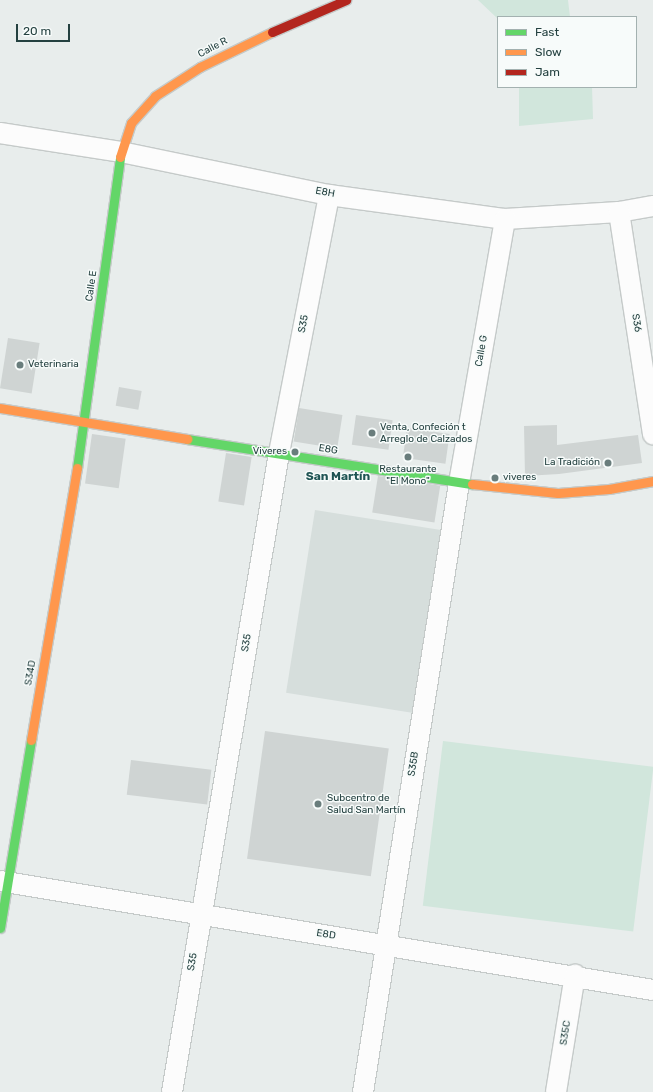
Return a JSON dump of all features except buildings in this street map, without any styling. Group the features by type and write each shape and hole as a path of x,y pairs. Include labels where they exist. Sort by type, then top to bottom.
{"street":[{"name":"Calle R","path":"121,152 131,123 155,96 200,67 245,44 346,0"},
{"name":"E8H","path":"0,133 121,152 329,195 505,219 619,212 653,206"},
{"name":"Calle E","path":"84,423 121,152"},
{"name":"S35","path":"172,1092 200,916 279,453 329,195"},
{"name":"S36","path":"619,212 653,434"},
{"name":"Calle G","path":"459,483 505,219"},
{"name":"E8G","path":"0,408 84,423 459,483 558,493 609,490 653,481"},
{"name":"S34D","path":"0,928 3,881 84,423"},
{"name":"S35B","path":"363,1092 459,483"},
{"name":"E8D","path":"3,881 200,916 575,975 653,990"},
{"name":"S35C","path":"556,1092 575,975"}],"shaded area":[{"path":"315,510 442,530 413,713 286,693"}],"green space":[{"path":"478,0 568,0 570,16 497,16 497,18"},
{"path":"519,88 592,88 593,119 519,126"},
{"path":"443,741 653,767 633,932 423,906"}],"traffic: fast":[{"path":"77,468 120,157"},
{"path":"187,439 472,484"},
{"path":"0,928 31,740"}],"traffic: slow":[{"path":"120,157 131,123 155,96 200,67 272,32"},
{"path":"0,408 187,439"},
{"path":"31,740 77,468"},
{"path":"472,484 558,493 609,489 653,481"}],"traffic: jam":[{"path":"272,32 346,0"}],"place":[{"name":"Veterinaria","path":"20,365"},
{"name":"Venta, Confeción t Arreglo de Calzados","path":"372,433"},
{"name":"Viveres","path":"295,452"},
{"name":"Restaurante \"El Mono\"","path":"408,457"},
{"name":"La Tradición","path":"608,463"},
{"name":"viveres","path":"495,478"},
{"name":"Subcentro de Salud San Martín","path":"318,804"}],"district":[{"name":"San Martín","path":"338,477"}]}
